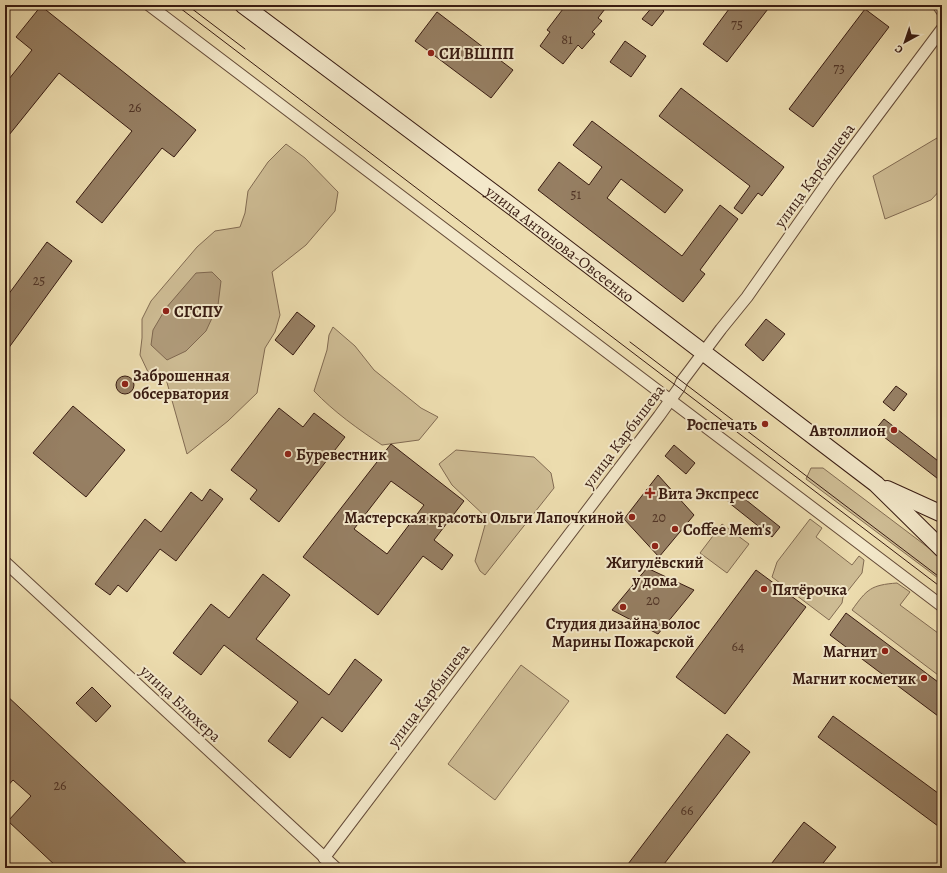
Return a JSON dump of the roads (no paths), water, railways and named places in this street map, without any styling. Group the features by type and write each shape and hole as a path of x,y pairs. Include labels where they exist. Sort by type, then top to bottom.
{"main road":[{"name":"улица Антонова-Овсеенко","path":"244,5 876,484 942,549"},
{"name":"улица Антонова-Овсеенко","path":"876,484 942,514"}],"street":[{"path":"149,5 942,606"},
{"path":"938,5 942,11"},
{"name":"улица Карбышева","path":"324,858 671,400 682,381 747,297 832,176 942,29"},
{"name":"улица Блюхера","path":"5,562 336,868"}],"tram line":[{"path":"176,5 942,588"},
{"path":"187,5 245,49"},
{"path":"630,342 942,579"}],"place":[{"name":"СИ ВШПП","path":"431,53"},
{"name":"СГСПУ","path":"166,311"},
{"name":"Заброшенная обсерватория","path":"125,384"},
{"name":"Роспечать","path":"765,424"},
{"name":"Автоллион","path":"894,430"},
{"name":"Буревестник","path":"288,454"},
{"name":"Вита Экспресс","path":"650,493"},
{"name":"Мастерская красоты Ольги Лапочкиной","path":"632,517"},
{"name":"Coffee Mem's","path":"675,529"},
{"name":"Жигулёвский у дома","path":"655,546"},
{"name":"Пятёрочка","path":"764,589"},
{"name":"Студия дизайна волос Марины Пожарской","path":"623,607"},
{"name":"Магнит","path":"885,651"},
{"name":"Магнит косметик","path":"924,678"}]}
